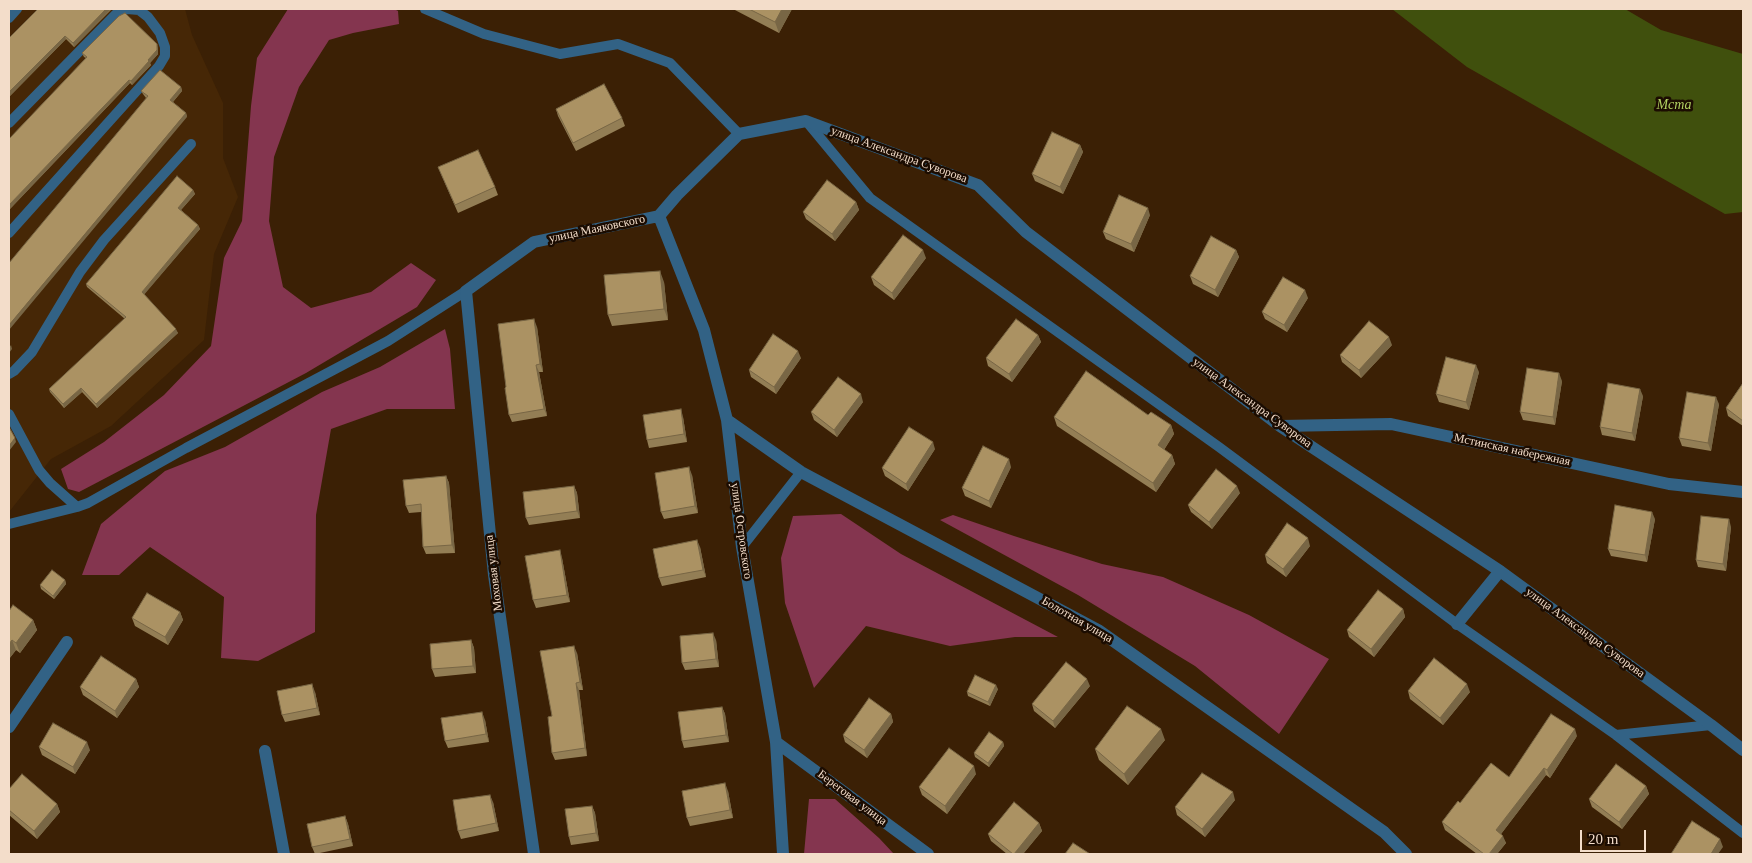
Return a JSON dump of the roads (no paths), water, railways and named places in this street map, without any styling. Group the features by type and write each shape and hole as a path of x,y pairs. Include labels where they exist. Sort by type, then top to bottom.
{"street":[{"path":"739,134 806,121"},
{"name":"улица Александра Суворова","path":"806,121 978,185 1026,232 1280,426 1500,571 1743,750"},
{"name":"улица Маяковского","path":"466,290 534,242 659,216 677,194 739,134"},
{"name":"улица Островского","path":"659,216 704,330 727,420 742,547 776,742 783,854"},
{"name":"Моховая улица","path":"466,290 494,575 534,854"},
{"name":"Болотная улица","path":"727,420 801,472 1098,630 1384,832 1406,854"},
{"name":"Мстинская набережная","path":"1280,426 1391,424 1669,484 1743,492"},
{"path":"1458,624 1500,571"},
{"path":"9,727 67,642"},
{"name":"Береговая улица","path":"776,742 928,854"},
{"path":"265,751 284,854"}],"lane":[{"path":"9,18 18,9"},
{"path":"9,123 116,14 126,9 139,10 148,17 160,33 165,47 165,56 159,66 9,233"},
{"path":"425,9 484,34 560,54 618,44 670,63 739,134"},
{"path":"806,121 870,198 1219,447 1458,624 1616,735 1743,833"},
{"path":"9,374 32,352 80,272 104,240 191,144"},
{"path":"9,524 77,507 388,341 466,290"},
{"path":"9,414 39,470 50,483 77,507"},
{"path":"742,547 801,472"},
{"path":"1616,735 1711,725"}],"water":[{"name":"Мста","path":"1392,9 1625,9 1661,30 1743,54 1743,212 1725,214 1467,67"}]}
